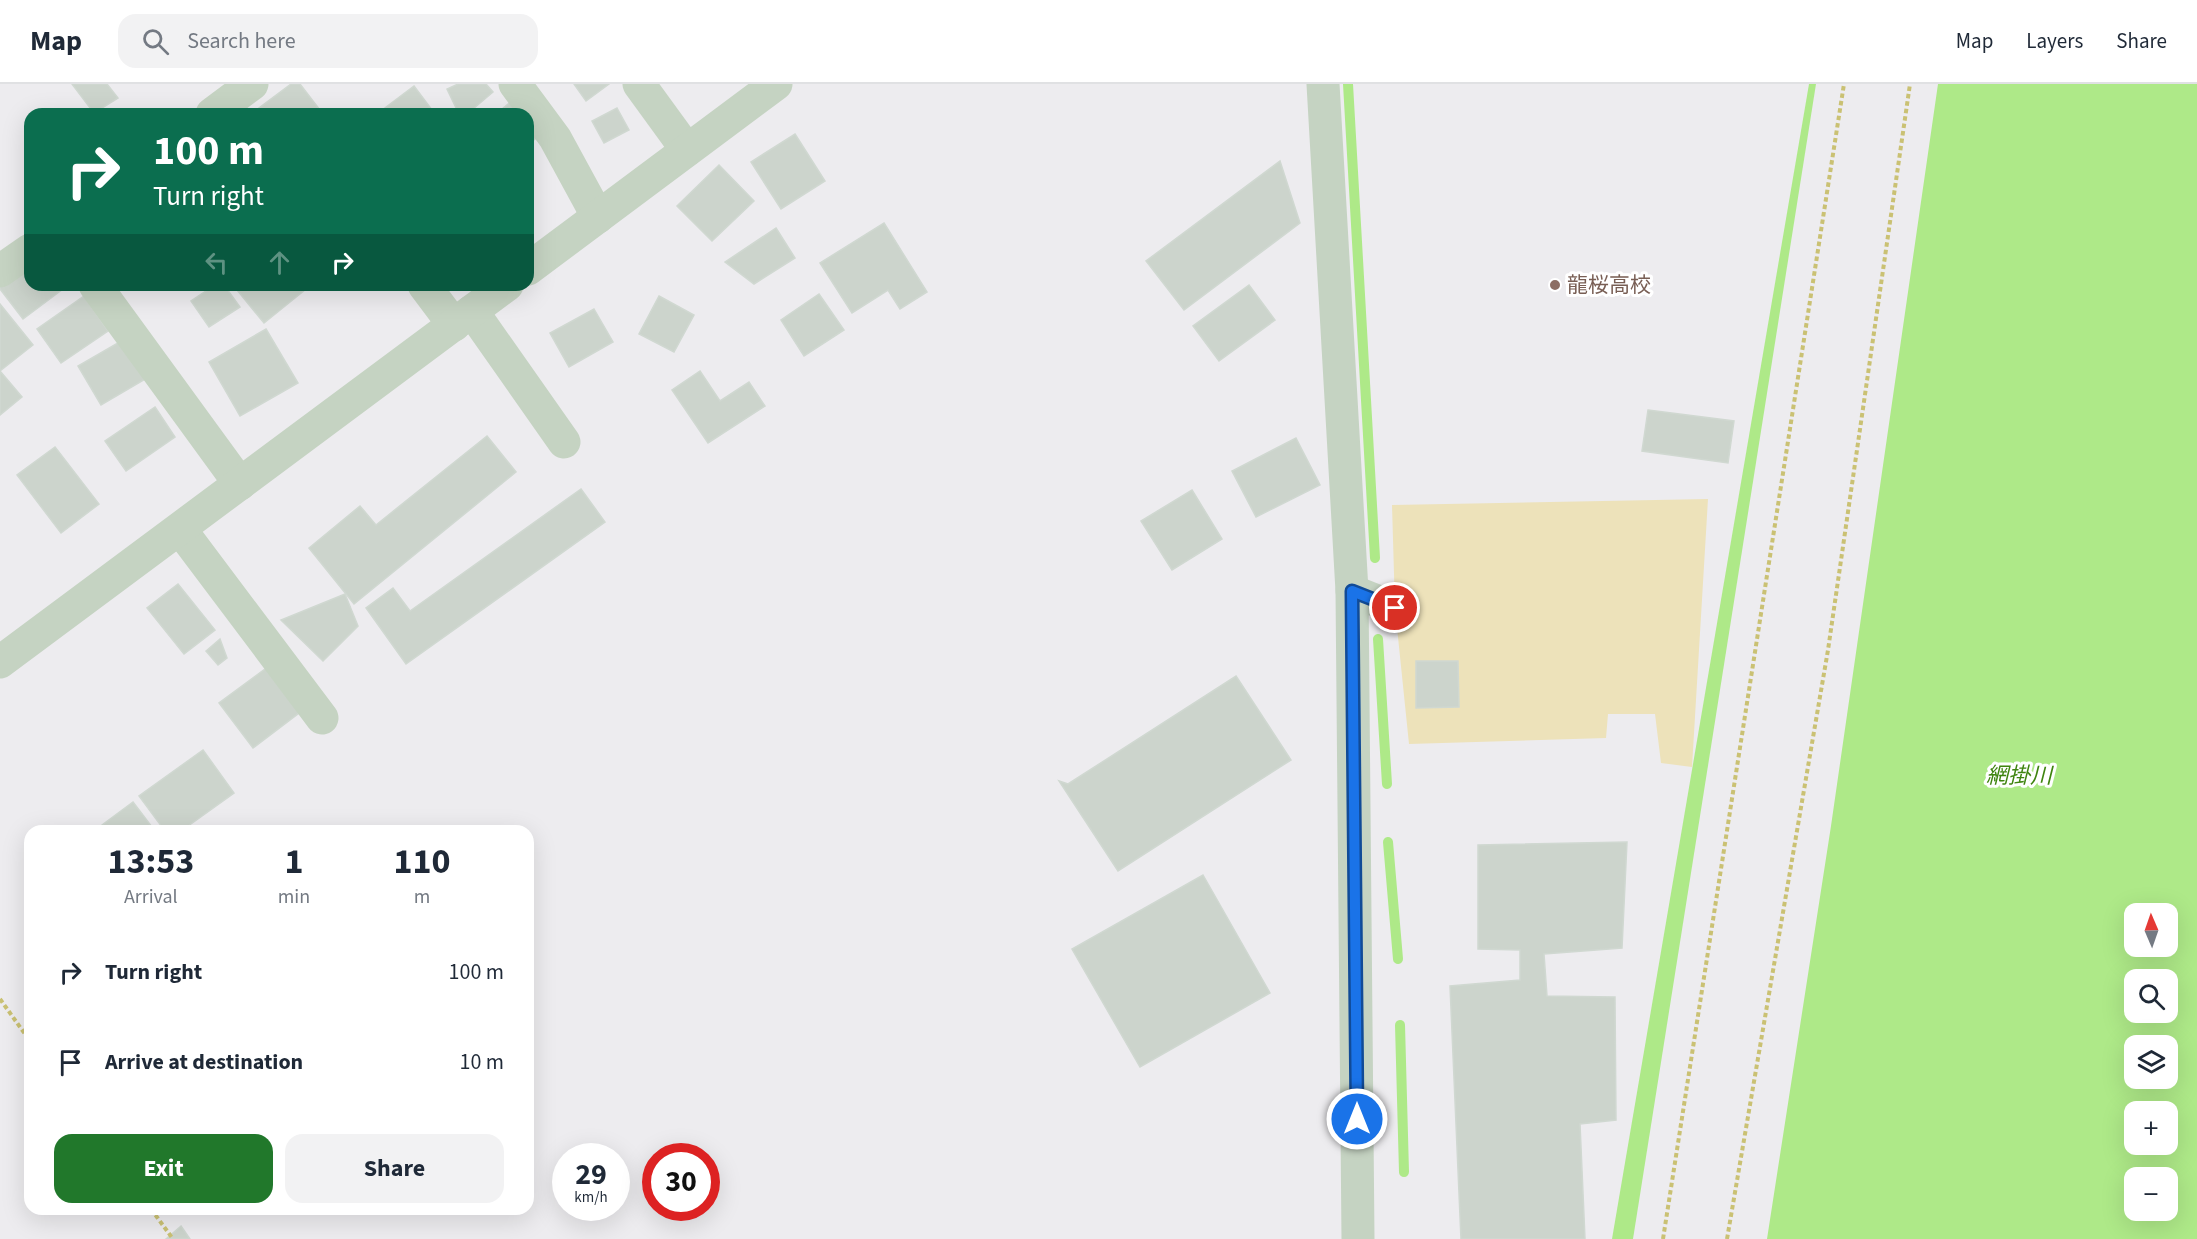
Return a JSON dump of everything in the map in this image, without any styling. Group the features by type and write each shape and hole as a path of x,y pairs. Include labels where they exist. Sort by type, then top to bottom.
{"street":[{"path":"220,108 252,84"},
{"path":"515,84 533,108"},
{"path":"639,84 687,150"},
{"path":"534,265 776,84"},
{"path":"1323,84 1352,591 1358,1239"},
{"path":"534,110 555,138 598,217"},
{"path":"0,272 24,254"},
{"path":"99,291 240,484"},
{"path":"431,291 463,318 564,442"},
{"path":"0,662 499,291"},
{"path":"180,529 322,718"},
{"path":"1352,591 1395,608"}],"path":[{"path":"1664,1239 1844,84"},
{"path":"1727,1239 1828,650 1910,84"},
{"path":"0,999 24,1033"},
{"path":"155,1215 173,1239"}],"shaded area":[{"path":"1708,499 1692,767 1661,763 1655,714 1608,714 1606,738 1409,744 1395,608 1392,505"}],"water":[{"path":"1809,84 1816,84 1633,1239 1612,1239"},
{"name":"網掛川","path":"1938,84 2197,84 2197,1239 1767,1239 1831,826"}],"building":[{"path":"72,84 107,84 118,98 102,108 90,108"},
{"path":"291,84 300,84 318,108 259,108"},
{"path":"458,84 486,84 493,92 474,108 456,108 447,89"},
{"path":"574,84 609,84 586,101"},
{"path":"414,86 430,108 385,108"},
{"path":"513,100 519,108 503,108"},
{"path":"617,108 629,130 604,143 592,121"},
{"path":"534,126 541,134 534,140"},
{"path":"795,134 825,181 781,209 751,162"},
{"path":"1280,161 1300,223 1184,310 1146,261"},
{"path":"719,165 754,201 712,241 677,206"},
{"path":"884,223 927,292 900,309 888,290 852,313 820,263"},
{"path":"776,228 795,258 754,284 725,262"},
{"path":"24,262 24,291 60,291 23,319 0,289 0,280"},
{"path":"1249,285 1275,320 1219,361 1193,326"},
{"path":"206,291 228,291 240,307 209,327 191,301"},
{"path":"238,291 304,291 264,323"},
{"path":"819,294 844,330 804,356 781,320"},
{"path":"84,296 108,331 61,363 37,329"},
{"path":"659,296 694,315 674,352 639,334"},
{"path":"0,304 33,345 0,371"},
{"path":"594,309 613,342 569,367 550,333"},
{"path":"266,329 298,383 240,416 209,362"},
{"path":"123,340 147,378 101,405 78,366"},
{"path":"0,371 22,397 0,415"},
{"path":"700,371 720,401 749,382 765,406 708,443 672,390"},
{"path":"155,407 175,437 126,471 105,441"},
{"path":"1648,410 1734,421 1728,463 1642,451"},
{"path":"487,436 516,472 354,604 309,548 360,506 376,525"},
{"path":"1296,438 1320,485 1256,517 1232,471"},
{"path":"55,447 99,504 61,533 17,475"},
{"path":"581,489 605,522 406,664 366,608 393,588 410,611"},
{"path":"1192,490 1222,539 1172,570 1141,521"},
{"path":"178,584 215,630 184,654 147,608"},
{"path":"345,594 358,626 323,661 281,620"},
{"path":"220,639 227,658 218,665 206,651"},
{"path":"1416,661 1458,661 1459,707 1416,708"},
{"path":"269,666 303,710 253,748 219,703"},
{"path":"1236,676 1291,760 1118,871 1059,781 1068,784"},
{"path":"203,750 234,793 189,825 161,825 139,796"},
{"path":"133,802 150,825 102,825"},
{"path":"1627,842 1622,948 1544,954 1547,996 1615,997 1616,1120 1580,1124 1585,1239 1461,1239 1450,986 1520,980 1520,950 1478,949 1478,845"},
{"path":"1203,875 1270,993 1140,1067 1072,949"},
{"path":"181,1226 190,1239 166,1239"}],"waterway":[{"path":"1348,84 1375,558"},
{"path":"1378,639 1387,784"},
{"path":"1388,842 1398,959"},
{"path":"1400,1025 1404,1172"}],"place":[{"name":"龍桜高校","path":"1555,285"}],"route":[{"path":"1357,1119 1352,591 1395,608"}]}
